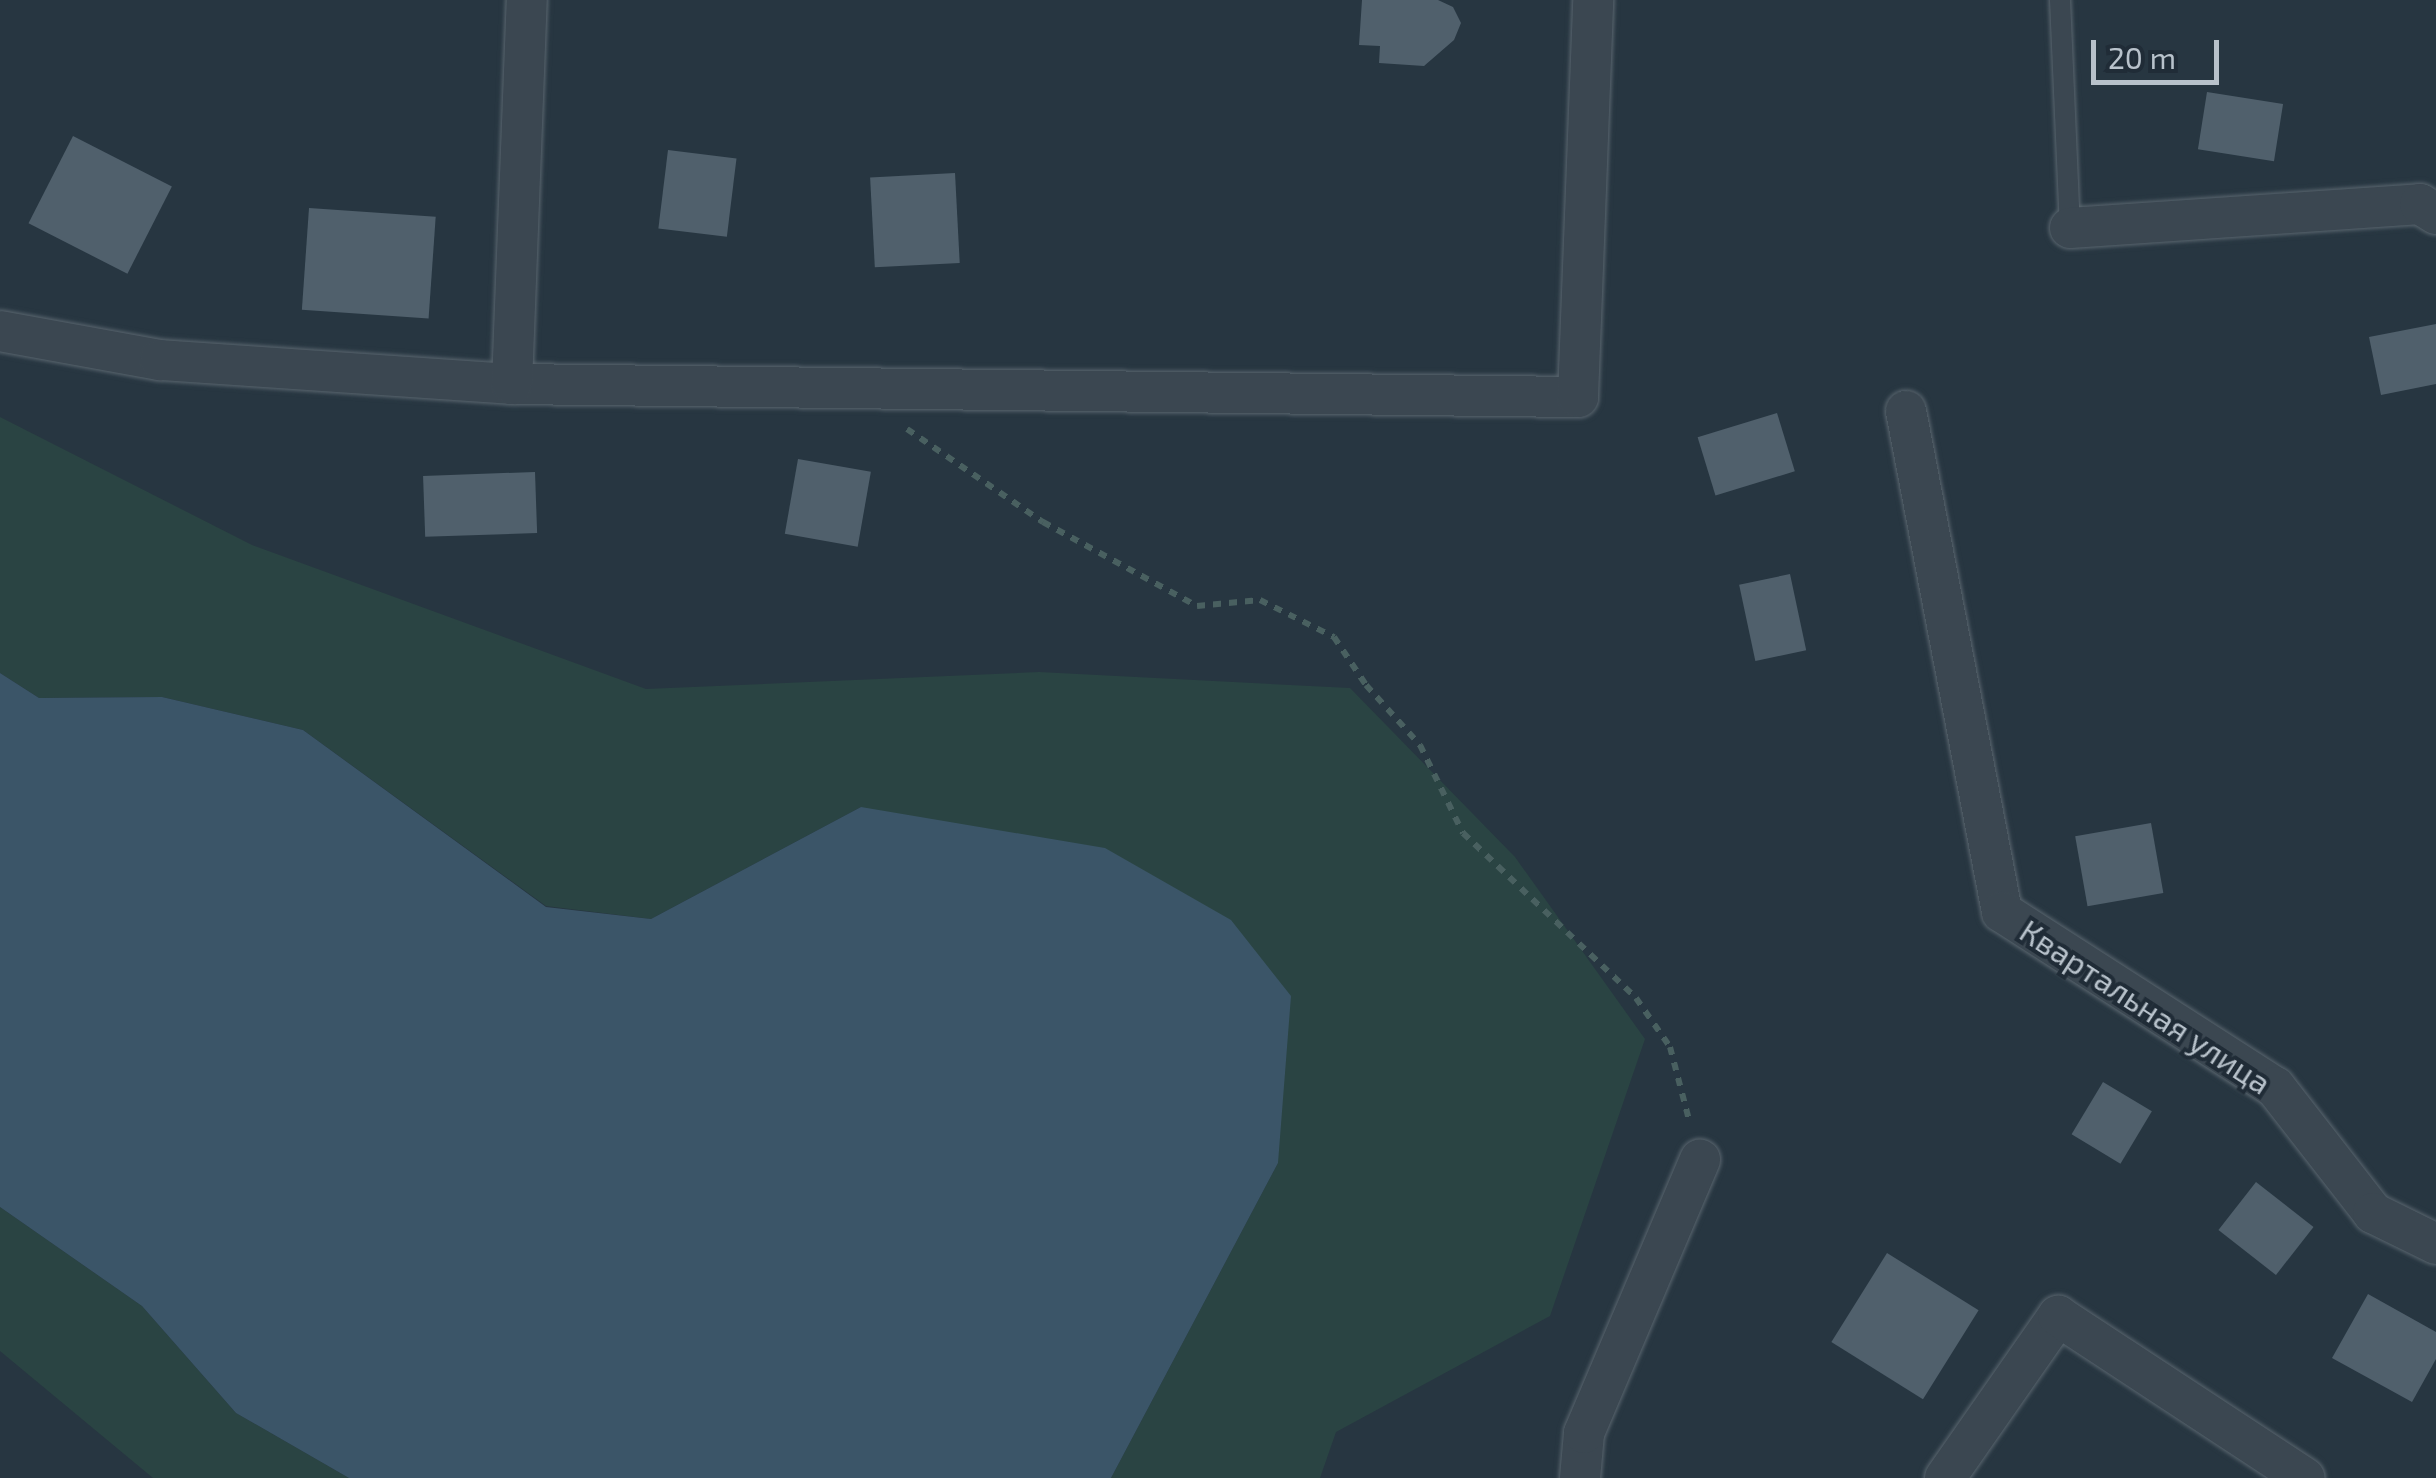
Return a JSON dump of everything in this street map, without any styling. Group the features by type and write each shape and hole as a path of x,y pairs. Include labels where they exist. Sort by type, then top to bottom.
{"street":[{"path":"512,384 527,0"},
{"path":"0,331 160,360 512,384 1578,397 1594,0"},
{"path":"2070,228 2420,204 2436,214"},
{"name":"Квартальная улица","path":"1906,411 2002,912 2275,1086 2373,1213 2436,1244"},
{"path":"1580,1478 1584,1432 1700,1160"},
{"path":"1945,1478 2058,1316 2304,1478"}],"lane":[{"path":"2060,0 2070,228"}],"path":[{"path":"861,388 919,440 1044,522 1198,606 1260,600 1334,636 1366,685 1420,746 1463,833 1636,998 1670,1047 1700,1160"}],"green space":[{"path":"0,417 252,545 646,689 1039,672 1350,688 1515,857 1645,1039 1550,1316 1336,1432 1320,1478 1111,1478 1278,1163 861,807 651,919 546,906 303,730 162,697 39,698 0,673"},
{"path":"0,1207 142,1306 236,1413 349,1478 153,1478 0,1351"}],"water":[{"path":"0,673 39,698 162,697 303,730 546,907 651,919 861,807 1105,848 1231,920 1291,996 1278,1163 1111,1478 349,1478 236,1413 142,1306 0,1207"}],"building":[{"path":"1362,0 1438,0 1453,7 1461,23 1454,40 1424,66 1379,63 1380,46 1359,45"},
{"path":"2207,92 2283,104 2274,161 2198,149"},
{"path":"73,136 172,186 127,274 29,223"},
{"path":"668,150 736,158 727,237 658,228"},
{"path":"955,173 960,263 875,267 870,177"},
{"path":"309,208 436,217 429,319 302,310"},
{"path":"2436,324 2436,384 2381,395 2369,337"},
{"path":"1777,413 1795,471 1715,496 1698,437"},
{"path":"798,459 871,472 858,547 785,534"},
{"path":"535,472 537,533 425,537 423,476"},
{"path":"1790,574 1806,650 1755,661 1739,585"},
{"path":"2151,823 2163,893 2087,906 2075,836"},
{"path":"2103,1082 2152,1111 2120,1164 2072,1134"},
{"path":"2256,1182 2314,1227 2276,1275 2218,1230"},
{"path":"1887,1253 1979,1310 1923,1399 1831,1342"},
{"path":"2368,1294 2436,1332 2436,1359 2412,1402 2332,1358"}]}
